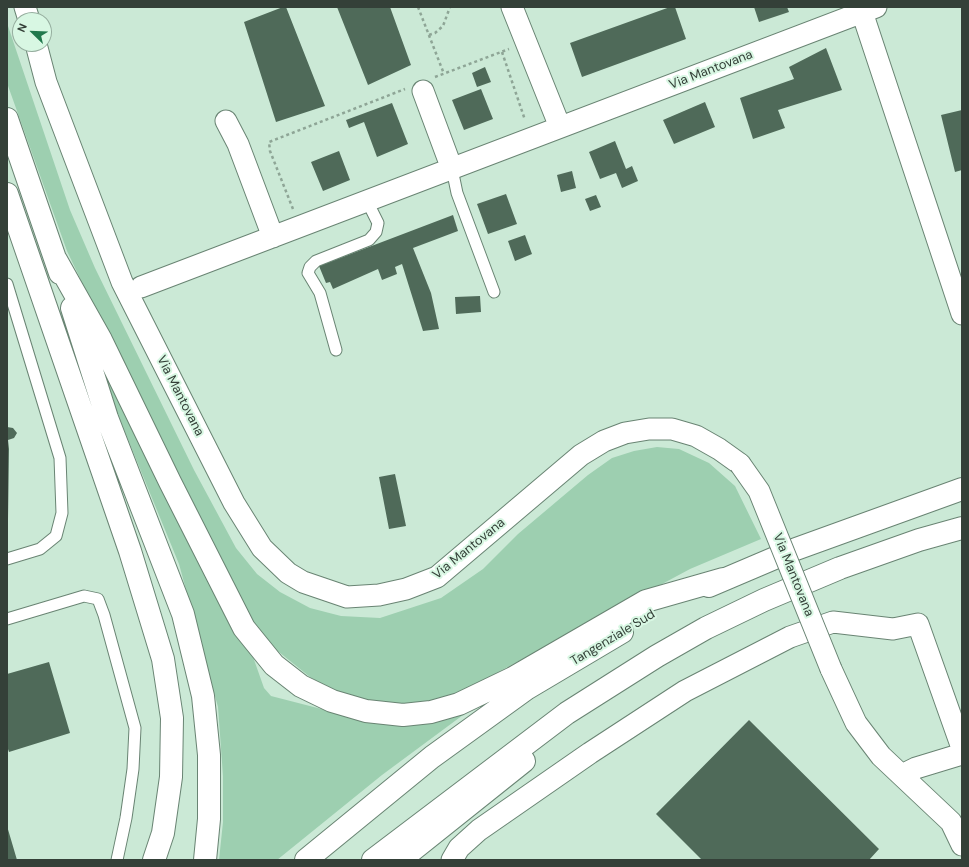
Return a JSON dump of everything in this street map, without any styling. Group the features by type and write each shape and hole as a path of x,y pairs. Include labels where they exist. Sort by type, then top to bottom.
{"highway":[{"path":"7,120 56,260 108,418 183,614 203,696 210,755 209,818 205,860"},
{"path":"7,194 125,536 163,659 172,718 171,777 163,833 154,860"},
{"path":"56,260 101,340 170,482 244,628 274,665 301,686 332,700 366,711 403,715 431,712 459,704 513,678 646,601 723,579"},
{"name":"Tangenziale Sud","path":"306,860 432,757 526,689 651,614 723,579 796,549 962,489"},
{"path":"373,860 567,712 706,628 764,600 840,568 919,540 962,528"},
{"path":"400,860 506,777 616,681"}],"street":[{"path":"512,7 560,127"},
{"name":"Via Mantovana","path":"142,287 869,10 962,314"},
{"name":"Via Mantovana","path":"38,52 46,82 122,282 234,503 262,548 288,573 303,582 347,597 379,595 406,589 437,577 581,455 604,441 625,433 648,429 672,429 696,436 740,464 759,492 831,669 856,723 881,756 951,822 962,845"},
{"path":"420,86 452,168"},
{"path":"226,122 238,144 273,237"},
{"name":"Via Mantovana","path":"452,860 459,848 479,830 590,752 685,691 790,637 833,622 893,629 918,624 962,748"},
{"path":"902,775 962,754"}],"lane":[{"path":"452,168 457,193 494,292"},
{"path":"336,350 320,293 308,273 310,267 316,261 369,240 373,236 376,232 378,223 368,200"},
{"path":"7,284 60,458 62,513 56,536 40,549 7,559"},
{"path":"7,619 84,596 98,599 104,614 135,728 133,769 126,818 117,860"}],"path":[{"path":"418,7 444,74"},
{"path":"428,35 443,26 450,7"},
{"path":"300,226 270,151 269,142 420,86 444,74 502,52 531,138"}],"green space":[{"path":"7,23 12,38 12,52 17,52 70,210 95,268 194,470 236,548 257,574 280,592 310,608 341,616 380,618 441,598 483,569 518,534 588,475 612,458 634,451 657,447 679,449 709,463 735,486 761,539 690,569 461,692 422,703 380,705 335,692 310,677 264,640 253,623 98,316 67,251 7,83"},
{"path":"110,378 252,654 264,688 271,696 337,713 463,711 463,715 382,775 277,860 219,860 223,822 223,776 218,707 179,564 111,398 106,380"}],"building":[{"path":"286,7 325,106 276,122 244,22"},
{"path":"337,7 390,7 411,65 368,85"},
{"path":"670,7 675,7 686,39 582,77 570,43"},
{"path":"754,7 787,7 789,12 759,22"},
{"path":"826,48 842,90 778,110 785,128 753,139 740,98 794,79 789,67"},
{"path":"485,67 491,82 477,87 472,73"},
{"path":"481,89 493,119 464,130 452,100"},
{"path":"705,102 715,127 674,144 663,120"},
{"path":"392,103 408,144 377,157 364,122 349,128 346,120"},
{"path":"962,110 962,170 955,172 941,115"},
{"path":"615,141 626,169 632,166 638,181 622,188 616,173 600,179 589,152"},
{"path":"339,151 350,180 323,191 311,162"},
{"path":"572,171 576,188 561,192 557,175"},
{"path":"506,194 517,224 488,234 477,204"},
{"path":"596,195 601,207 590,211 585,199"},
{"path":"453,215 458,231 413,248 431,293 439,329 423,331 402,264 395,267 397,274 382,280 378,269 333,289 330,282 326,283 319,266"},
{"path":"525,235 532,254 515,261 508,241"},
{"path":"480,296 481,312 456,314 455,297"},
{"path":"7,427 13,428 17,433 14,438 8,440 8,519"},
{"path":"395,474 406,526 389,529 379,477"},
{"path":"49,662 70,733 9,752 7,746 7,674"},
{"path":"749,720 879,849 869,860 702,860 656,814"},
{"path":"7,826 17,860 7,860"}]}
